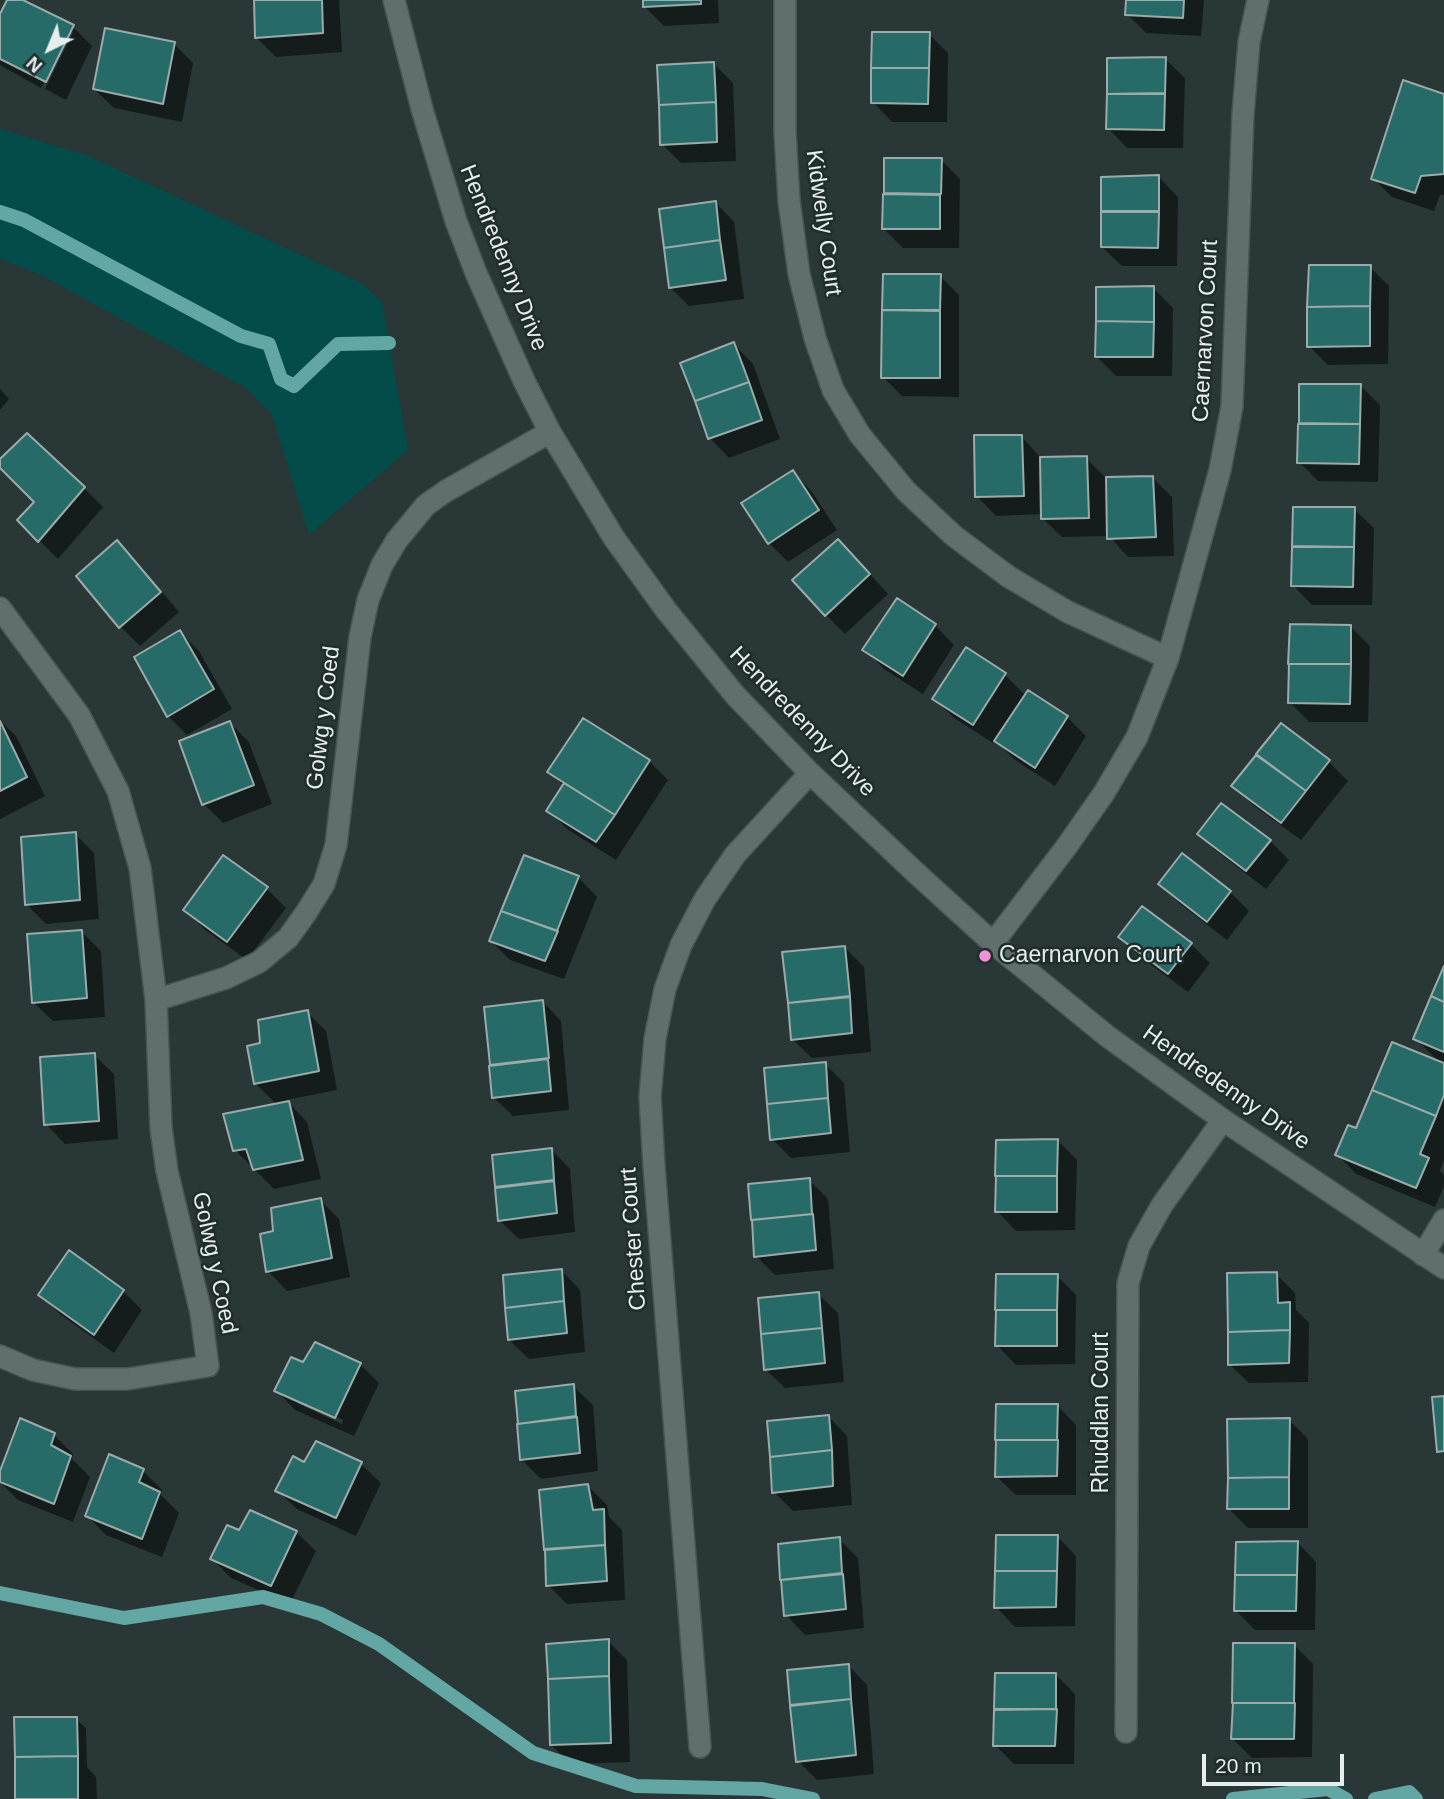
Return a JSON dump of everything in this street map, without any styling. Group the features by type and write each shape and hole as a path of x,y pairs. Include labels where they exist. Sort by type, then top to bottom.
{"street":[{"name":"Hendredenny Drive","path":"394,0 425,121 456,221 500,330 550,432 614,538 666,610 735,695 810,773 993,943 1107,1036 1223,1120 1444,1268"},
{"name":"Kidwelly Court","path":"785,0 785,132 789,201 799,274 815,338 833,390 860,435 898,482 954,536 1009,577 1068,612 1168,659"},
{"name":"Caernarvon Court","path":"993,943 1104,793 1138,737 1168,659 1220,470 1232,407 1243,114 1249,42 1258,0"},
{"name":"Golwg y Coed","path":"156,1000 226,978 259,962 288,938 306,913 324,884 336,845 360,637 368,600 382,565 397,540 426,505 550,432"},
{"name":"Golwg y Coed","path":"0,608 79,715 118,791 140,868 156,1000 166,1160 201,1313 208,1366 128,1379 75,1379 33,1370 0,1356"},
{"name":"Chester Court","path":"700,1748 653,1152 650,1097 655,1039 665,989 681,945 705,899 735,855 810,773"},
{"name":"Rhuddlan Court","path":"1126,1732 1128,1283 1139,1246 1161,1205 1223,1120"},
{"path":"1423,1255 1444,1220"}],"shaded area":[{"path":"0,129 86,155 361,283 382,302 408,450 309,535 272,415 246,388 43,276 0,259"}],"building":[{"path":"7,0 23,0 74,25 46,82 0,59 0,14"},
{"path":"254,0 322,0 323,33 255,38"},
{"path":"643,0 701,0 701,4 643,7"},
{"path":"1126,0 1184,0 1183,18 1125,15"},
{"path":"105,28 175,42 163,104 93,89"},
{"path":"872,32 930,32 929,68 871,68"},
{"path":"1166,57 1165,93 1107,94 1107,58"},
{"path":"714,62 716,102 659,105 657,65"},
{"path":"871,68 929,68 928,104 871,103"},
{"path":"1403,80 1444,94 1444,174 1421,176 1415,193 1371,179"},
{"path":"1107,94 1165,94 1164,130 1106,129"},
{"path":"716,102 717,142 660,145 659,105"},
{"path":"884,158 942,158 941,194 884,193"},
{"path":"1159,175 1159,211 1101,211 1101,177"},
{"path":"883,194 940,195 940,229 882,229"},
{"path":"716,201 720,240 664,248 659,209"},
{"path":"1101,212 1159,212 1158,248 1101,247"},
{"path":"720,240 726,280 669,288 664,248"},
{"path":"1309,265 1371,265 1370,306 1307,307"},
{"path":"883,274 941,274 940,310 882,310"},
{"path":"1154,286 1154,322 1096,321 1096,287"},
{"path":"1370,306 1370,346 1307,347 1307,307"},
{"path":"882,310 940,311 940,378 881,378"},
{"path":"1096,321 1154,322 1153,357 1095,357"},
{"path":"734,342 749,382 695,401 680,363"},
{"path":"749,382 762,420 708,439 695,401"},
{"path":"1299,384 1361,384 1360,424 1299,423"},
{"path":"1298,424 1360,424 1359,464 1297,463"},
{"path":"27,433 85,487 38,542 17,520 34,502 0,468 0,459"},
{"path":"974,435 1022,435 1024,496 975,497"},
{"path":"1087,456 1089,518 1041,519 1040,457"},
{"path":"793,470 819,510 768,544 741,503"},
{"path":"1153,476 1156,537 1107,539 1106,477"},
{"path":"1293,507 1355,507 1354,547 1292,546"},
{"path":"838,539 870,574 825,616 792,580"},
{"path":"117,540 161,592 119,628 76,576"},
{"path":"1292,547 1354,547 1353,587 1291,586"},
{"path":"897,598 936,624 903,676 862,650"},
{"path":"1290,624 1351,625 1351,664 1288,664"},
{"path":"180,630 214,689 167,717 134,657"},
{"path":"966,647 1006,673 973,725 932,699"},
{"path":"1289,664 1351,664 1350,704 1288,703"},
{"path":"1028,690 1068,716 1035,768 994,741"},
{"path":"583,718 650,760 615,815 547,772"},
{"path":"0,721 27,777 0,791"},
{"path":"230,721 254,785 202,805 179,741"},
{"path":"1281,723 1330,760 1306,791 1256,754"},
{"path":"1256,755 1306,791 1281,823 1231,786"},
{"path":"564,783 615,815 596,842 546,811"},
{"path":"1221,803 1271,840 1246,871 1197,834"},
{"path":"76,832 80,900 25,905 21,837"},
{"path":"1182,853 1231,891 1207,922 1158,884"},
{"path":"223,855 268,887 227,942 183,910"},
{"path":"524,855 579,876 557,931 501,911"},
{"path":"1142,906 1192,943 1168,974 1118,937"},
{"path":"501,911 558,931 545,961 489,941"},
{"path":"82,930 87,998 32,1003 27,934"},
{"path":"845,946 850,996 788,1003 782,952"},
{"path":"1444,966 1444,1002 1431,996"},
{"path":"1431,996 1444,1002 1444,1052 1413,1039"},
{"path":"850,997 852,1033 791,1040 788,1003"},
{"path":"543,1000 549,1058 490,1065 484,1007"},
{"path":"308,1010 319,1071 254,1084 247,1046 260,1043 258,1020"},
{"path":"1392,1042 1444,1063 1444,1095 1436,1116 1372,1090"},
{"path":"95,1053 99,1121 44,1125 40,1057"},
{"path":"548,1059 551,1091 492,1098 489,1066"},
{"path":"826,1062 828,1098 767,1104 764,1068"},
{"path":"1372,1090 1436,1116 1420,1154 1429,1158 1416,1188 1335,1155 1348,1125 1356,1128"},
{"path":"828,1098 831,1133 770,1140 767,1104"},
{"path":"289,1101 303,1160 253,1170 246,1149 233,1151 223,1114"},
{"path":"1058,1139 1057,1176 995,1176 996,1140"},
{"path":"552,1148 554,1180 495,1187 492,1155"},
{"path":"996,1176 1057,1176 1057,1212 995,1212"},
{"path":"810,1178 812,1214 751,1220 748,1184"},
{"path":"554,1181 557,1213 498,1221 495,1188"},
{"path":"321,1198 332,1258 266,1272 260,1234 273,1231 271,1208"},
{"path":"813,1214 816,1250 754,1257 752,1220"},
{"path":"69,1250 124,1290 94,1335 38,1295"},
{"path":"562,1269 564,1301 505,1308 503,1275"},
{"path":"1277,1272 1278,1303 1290,1302 1290,1330 1228,1332 1227,1273"},
{"path":"996,1274 1058,1274 1057,1310 995,1310"},
{"path":"819,1292 822,1328 761,1334 758,1298"},
{"path":"564,1301 567,1333 508,1340 505,1308"},
{"path":"996,1310 1057,1310 1057,1346 995,1346"},
{"path":"822,1328 825,1363 764,1370 761,1334"},
{"path":"1290,1330 1289,1363 1228,1365 1228,1332"},
{"path":"315,1342 361,1363 335,1418 274,1391 291,1357 303,1362"},
{"path":"574,1384 576,1416 518,1424 515,1391"},
{"path":"1444,1396 1444,1451 1437,1452 1432,1397"},
{"path":"996,1404 1058,1404 1057,1440 995,1440"},
{"path":"829,1415 832,1450 770,1457 767,1421"},
{"path":"577,1417 580,1453 520,1460 517,1424"},
{"path":"20,1418 55,1433 51,1445 71,1456 54,1504 0,1482 0,1471"},
{"path":"1290,1418 1289,1477 1228,1478 1227,1419"},
{"path":"996,1440 1058,1440 1057,1476 995,1477"},
{"path":"316,1441 362,1462 336,1518 275,1491 293,1456 304,1462"},
{"path":"832,1450 833,1486 772,1493 770,1457"},
{"path":"109,1454 144,1469 139,1482 160,1492 142,1539 85,1516"},
{"path":"1289,1477 1289,1509 1227,1509 1228,1478"},
{"path":"588,1484 593,1510 604,1509 605,1545 544,1550 539,1490"},
{"path":"250,1510 297,1531 271,1586 210,1559 227,1525 239,1530"},
{"path":"996,1535 1058,1535 1057,1571 995,1571"},
{"path":"840,1537 842,1573 780,1580 778,1544"},
{"path":"1298,1541 1297,1575 1235,1575 1236,1542"},
{"path":"605,1545 607,1581 546,1586 545,1549"},
{"path":"995,1571 1057,1571 1056,1607 994,1608"},
{"path":"843,1574 846,1609 784,1616 781,1580"},
{"path":"1235,1575 1297,1575 1296,1611 1234,1611"},
{"path":"609,1639 609,1676 548,1679 546,1644"},
{"path":"1233,1643 1295,1643 1294,1703 1232,1703"},
{"path":"849,1664 851,1699 790,1705 787,1670"},
{"path":"995,1673 1056,1673 1056,1709 994,1709"},
{"path":"609,1676 611,1743 550,1745 548,1679"},
{"path":"851,1699 856,1755 796,1762 790,1706"},
{"path":"1233,1703 1295,1703 1294,1739 1231,1739"},
{"path":"1057,1709 1055,1746 993,1746 994,1710"},
{"path":"14,1717 77,1717 78,1756 15,1757"},
{"path":"78,1756 78,1799 15,1799 15,1757"}],"waterway":[{"path":"0,212 24,220 241,336 269,344 281,379 294,386 338,344 389,343"},
{"path":"0,1593 124,1618 263,1597 321,1614 379,1644 533,1753 636,1786 762,1789 813,1799"},
{"path":"1233,1799 1328,1789 1346,1799"},
{"path":"1375,1799 1409,1792 1416,1799"}],"place":[{"name":"Caernarvon Court","path":"985,956"}]}
